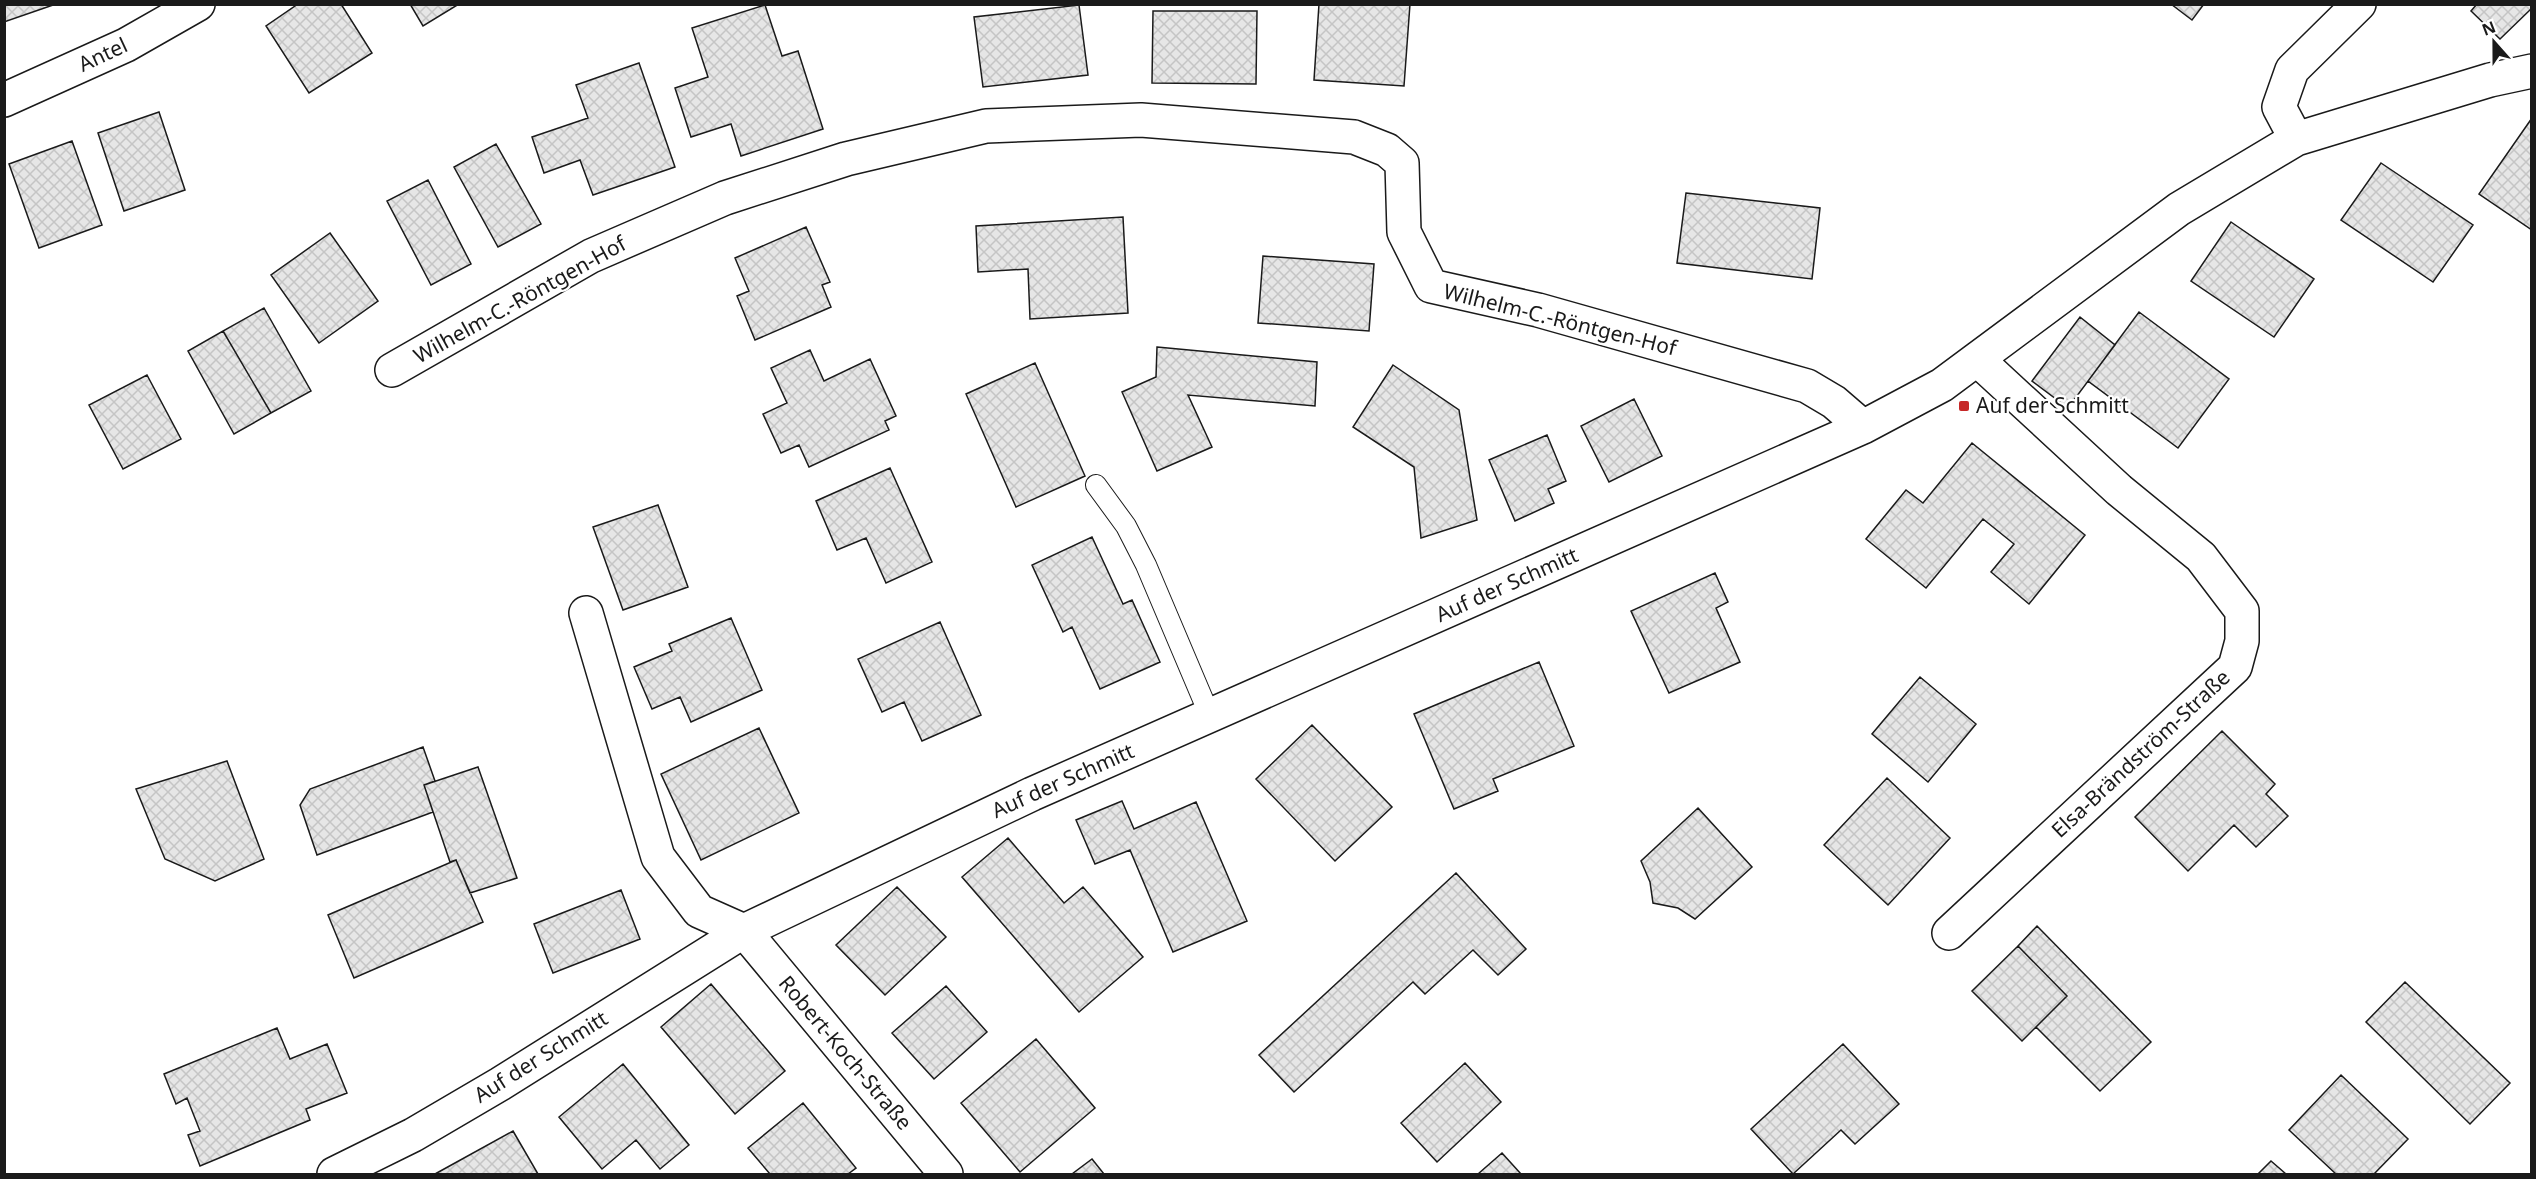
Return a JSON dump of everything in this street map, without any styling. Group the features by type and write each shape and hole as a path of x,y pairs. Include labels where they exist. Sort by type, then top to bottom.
{"street":[{"name":"Antel","path":"4,100 126,45 198,4"},
{"path":"2296,139 2279,107 2292,70 2359,4"},
{"name":"Auf der Schmitt","path":"334,1174 413,1135 500,1084 744,931 1032,794 1863,427 1942,385 2179,209 2296,139 2490,80 2532,71"},
{"name":"Wilhelm-C.-Röntgen-Hof","path":"392,370 591,256 725,198 846,159 986,126 1141,120 1354,137 1388,150 1402,163 1404,232 1431,286 1538,310 1807,387 1834,402 1863,427"},
{"name":"Elsa-Brändström-Straße","path":"1949,933 2235,667 2242,641 2242,611 2201,557 2119,490 1978,360"},
{"path":"586,613 658,857 699,911 744,931"},
{"name":"Robert-Koch-Straße","path":"744,931 946,1174"}],"lane":[{"path":"1096,486 1126,526 1146,565 1210,716"}],"building":[{"path":"4,4 56,4 4,22"},
{"path":"298,4 341,4 372,53 309,93 266,26"},
{"path":"410,4 459,4 423,26"},
{"path":"1319,4 1410,4 1404,86 1314,80"},
{"path":"2171,4 2204,4 2192,20"},
{"path":"2477,4 2532,4 2532,8 2500,39 2471,11"},
{"path":"765,5 782,56 798,51 823,129 741,156 731,124 691,137 675,88 708,77 692,28"},
{"path":"1079,5 1088,75 983,87 974,17"},
{"path":"1153,11 1257,11 1256,84 1152,83"},
{"path":"639,63 675,167 593,195 580,160 544,173 532,137 588,118 576,85"},
{"path":"159,112 185,190 124,211 98,133"},
{"path":"2532,118 2532,230 2479,194"},
{"path":"72,141 102,225 39,248 9,164"},
{"path":"496,144 541,224 498,247 454,167"},
{"path":"2381,163 2473,225 2433,282 2341,220"},
{"path":"428,180 471,264 431,285 387,201"},
{"path":"1686,193 1820,208 1812,279 1677,263"},
{"path":"1123,217 1128,313 1030,319 1028,269 978,272 976,226"},
{"path":"2231,222 2314,279 2274,337 2191,281"},
{"path":"806,227 830,282 822,285 831,307 755,340 737,296 749,291 735,258"},
{"path":"330,233 378,301 319,343 271,275"},
{"path":"1263,256 1374,264 1369,331 1258,323"},
{"path":"264,308 311,391 271,413 223,331"},
{"path":"2139,312 2229,379 2178,448 2088,381"},
{"path":"2080,317 2115,345 2068,408 2032,381"},
{"path":"223,331 271,413 234,434 188,351"},
{"path":"1157,347 1317,362 1315,406 1188,395 1212,447 1157,471 1122,392 1156,377"},
{"path":"810,350 824,381 870,359 896,416 885,421 889,430 809,467 799,445 781,453 763,414 787,403 771,368"},
{"path":"1035,363 1085,476 1016,507 966,394"},
{"path":"1393,365 1459,410 1477,520 1421,538 1414,467 1353,427"},
{"path":"147,375 181,439 123,469 89,405"},
{"path":"1634,399 1662,456 1609,482 1581,426"},
{"path":"1547,435 1566,481 1548,489 1554,503 1515,521 1489,460"},
{"path":"1972,443 2085,535 2029,604 1991,572 2014,544 1983,519 1926,588 1866,539 1906,490 1923,503"},
{"path":"890,468 932,562 886,583 866,538 837,550 816,501"},
{"path":"658,505 688,587 623,610 593,527"},
{"path":"1092,537 1123,604 1132,600 1160,662 1100,689 1072,627 1063,632 1032,565"},
{"path":"1715,573 1728,602 1716,608 1740,662 1669,693 1631,611"},
{"path":"731,618 762,690 691,722 680,697 652,709 634,667 672,651 669,644"},
{"path":"940,622 981,715 922,741 904,702 882,712 858,659"},
{"path":"1539,662 1574,746 1493,779 1498,791 1454,809 1414,714"},
{"path":"1920,677 1976,724 1928,782 1872,734"},
{"path":"1312,725 1392,807 1335,861 1256,779"},
{"path":"759,728 799,813 701,860 661,774"},
{"path":"2222,731 2275,784 2266,794 2288,816 2256,847 2234,825 2188,871 2135,817"},
{"path":"423,747 435,781 424,785 433,812 317,855 300,805 310,789"},
{"path":"227,761 264,859 215,881 165,859 136,789"},
{"path":"478,767 517,878 470,893 456,860 450,862 424,785"},
{"path":"1887,778 1950,838 1888,905 1824,845"},
{"path":"1122,801 1134,829 1196,802 1247,921 1173,952 1130,850 1095,864 1076,820"},
{"path":"1698,808 1752,867 1695,919 1678,908 1653,903 1650,882 1641,861"},
{"path":"1008,838 1064,903 1083,887 1143,957 1079,1012 962,877"},
{"path":"456,860 483,922 354,978 328,915"},
{"path":"1456,873 1526,949 1498,975 1473,950 1425,994 1413,982 1294,1092 1259,1055"},
{"path":"897,887 946,937 885,995 836,945"},
{"path":"621,890 640,939 553,973 534,924"},
{"path":"2037,926 2151,1042 2100,1091 2036,1027 2067,996 2018,946"},
{"path":"2018,946 2067,996 2022,1041 1972,991"},
{"path":"2405,982 2510,1083 2470,1124 2366,1022"},
{"path":"711,984 785,1071 735,1114 661,1027"},
{"path":"946,986 987,1032 934,1079 892,1033"},
{"path":"277,1028 290,1059 327,1044 347,1093 306,1109 310,1120 200,1166 188,1135 200,1131 187,1098 176,1104 164,1074"},
{"path":"1036,1039 1095,1108 1020,1172 961,1103"},
{"path":"1843,1044 1899,1104 1855,1144 1841,1130 1793,1174 1751,1129"},
{"path":"1465,1063 1501,1102 1437,1162 1401,1123"},
{"path":"623,1064 689,1145 660,1169 636,1140 602,1169 559,1117"},
{"path":"2341,1075 2408,1139 2374,1174 2336,1174 2289,1130"},
{"path":"803,1103 856,1168 848,1174 770,1174 748,1148"},
{"path":"513,1131 538,1174 435,1174"},
{"path":"1502,1153 1521,1174 1478,1174"},
{"path":"1092,1159 1104,1174 1072,1174"},
{"path":"2271,1161 2286,1174 2258,1174"}],"place":[{"name":"Auf der Schmitt","path":"1964,406"}]}
